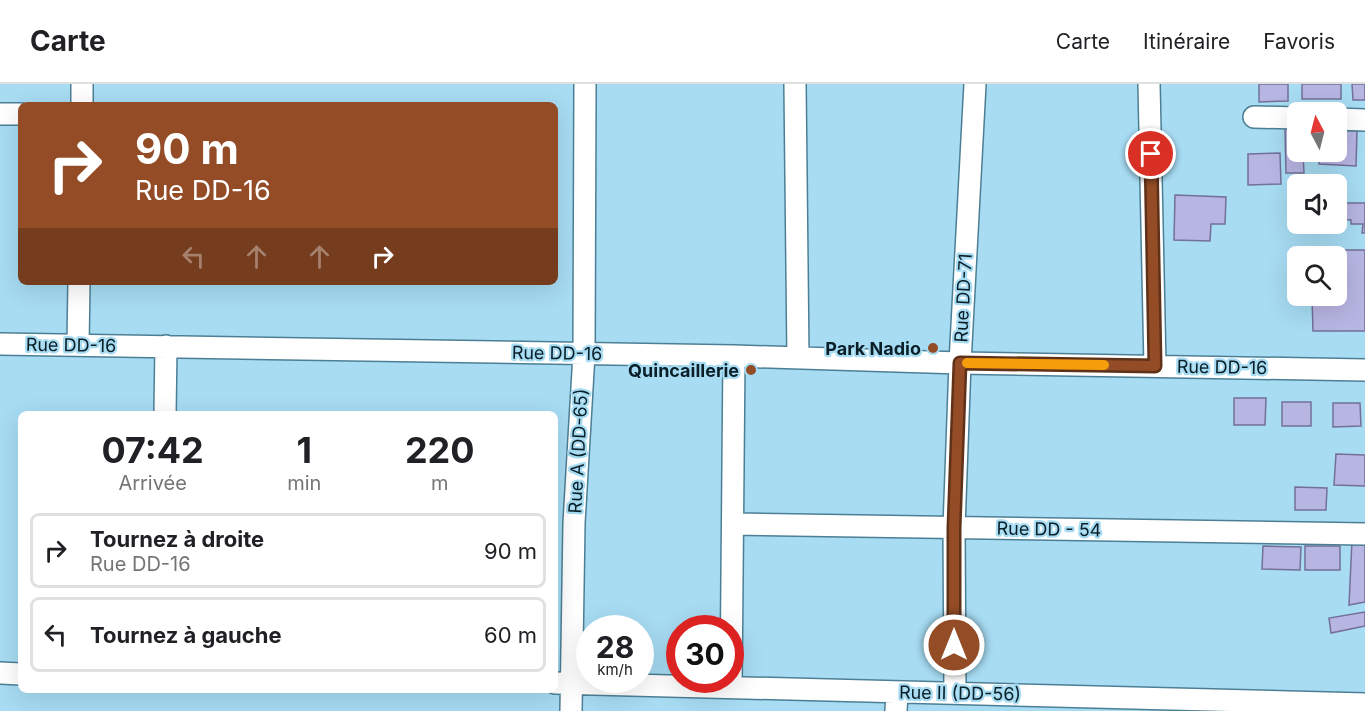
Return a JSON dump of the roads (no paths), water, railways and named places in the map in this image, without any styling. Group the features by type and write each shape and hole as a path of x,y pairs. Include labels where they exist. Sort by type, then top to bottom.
{"street":[{"path":"82,84 82,102"},
{"name":"Rue A (DD-65)","path":"571,711 563,683 565,523 584,354 585,84"},
{"path":"795,84 798,358"},
{"name":"Rue DD-71","path":"955,693 954,528 960,363 975,84"},
{"path":"1149,84 1155,366"},
{"path":"0,114 18,114"},
{"path":"1254,117 1287,118"},
{"path":"1347,119 1365,120"},
{"path":"78,345 79,285"},
{"name":"Rue DD-16","path":"0,344 734,356 960,363 1365,370"},
{"path":"165,411 166,346"},
{"path":"732,615 734,356"},
{"name":"Rue DD - 54","path":"733,524 1365,534"},
{"path":"0,674 18,674"},
{"name":"Rue II (DD-56)","path":"563,683 666,685"},
{"name":"Rue II (DD-56)","path":"744,688 896,701 955,693 1239,705 1365,704"}],"place":[{"name":"Park Nadio","path":"933,348"},
{"name":"Quincaillerie","path":"751,370"}]}
